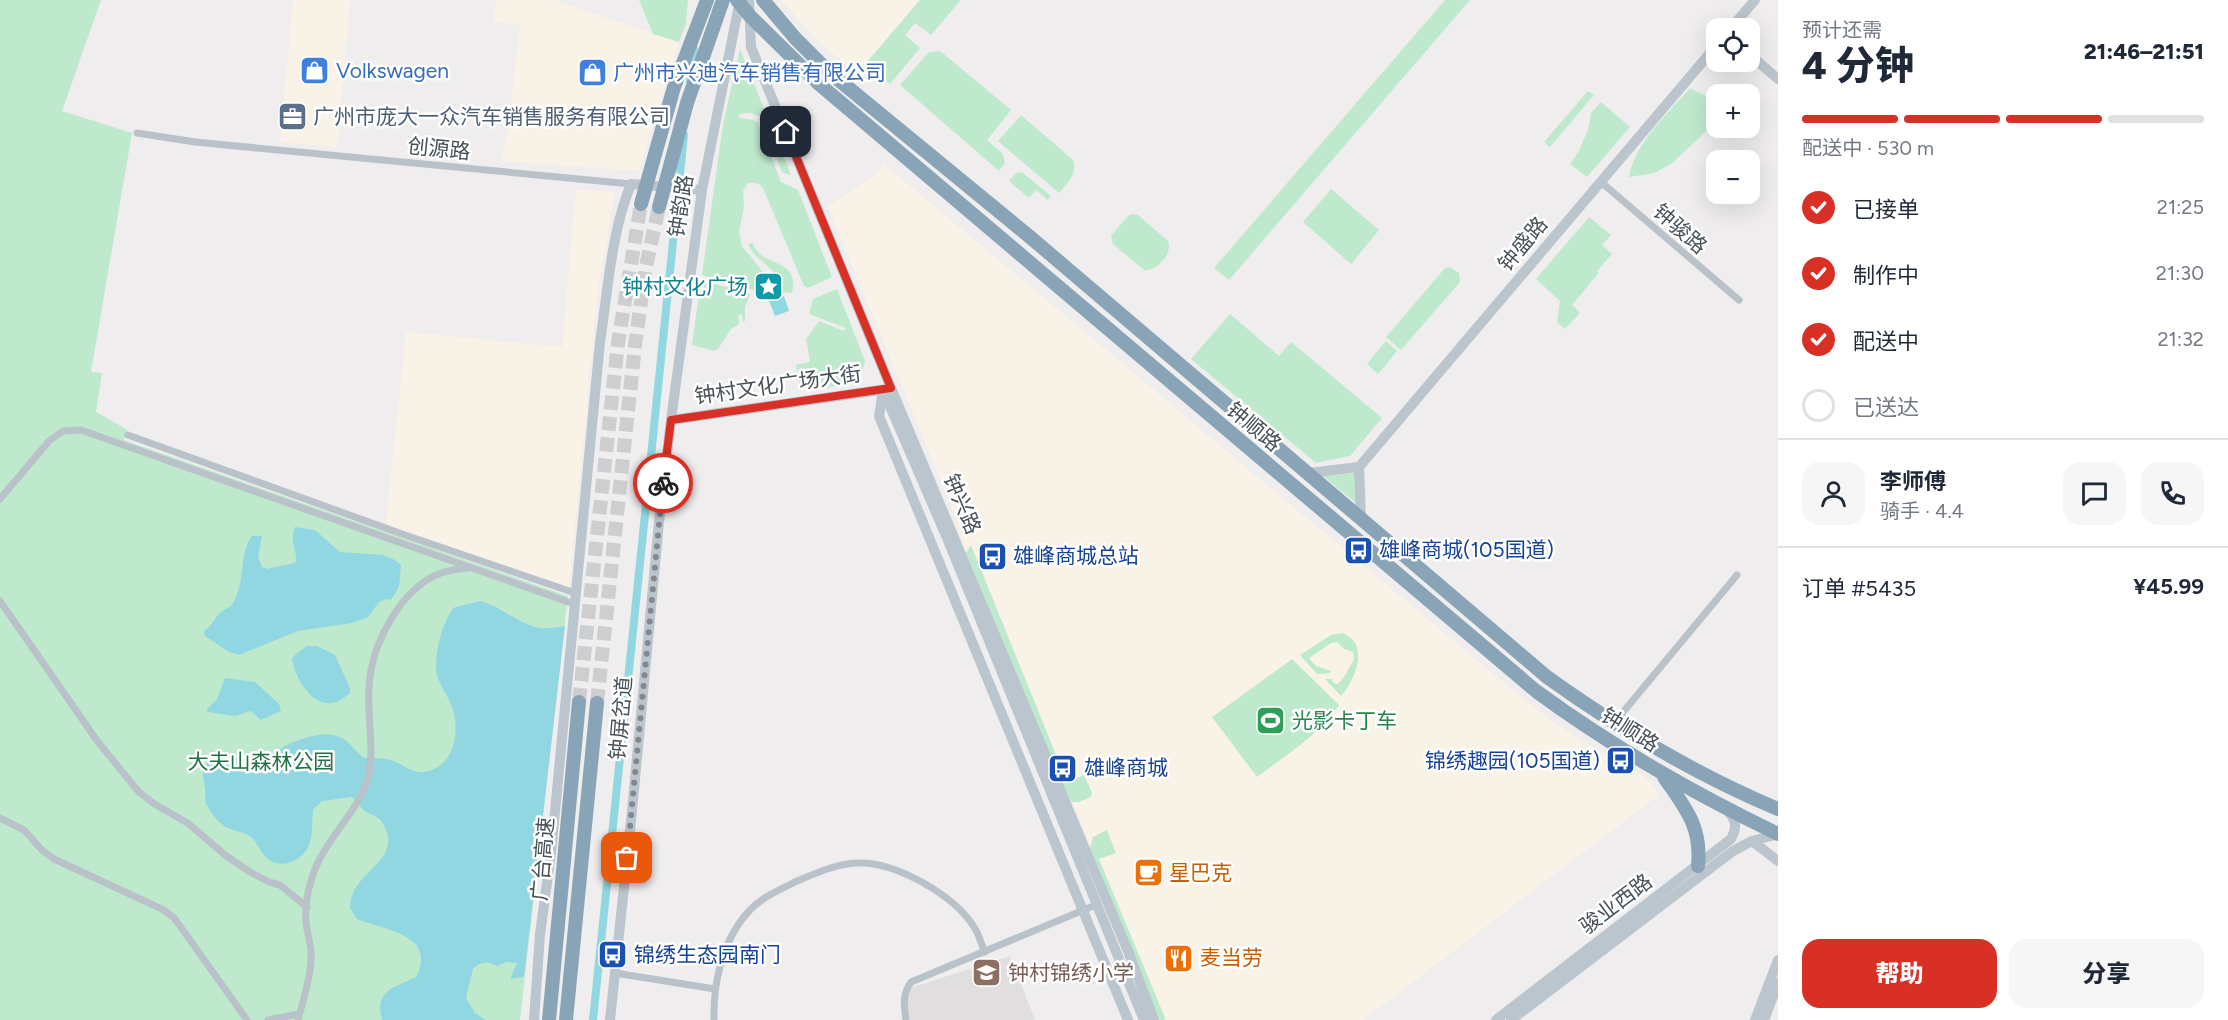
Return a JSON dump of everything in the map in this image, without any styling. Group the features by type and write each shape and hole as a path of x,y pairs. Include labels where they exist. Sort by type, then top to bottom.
{"highway":[{"path":"641,204 674,87 707,0"},
{"path":"659,207 687,103 723,0"},
{"name":"钟顺路","path":"763,0 795,38 829,72 955,174 1547,677 1614,723 1697,772 1778,809"},
{"name":"钟顺路","path":"741,1 750,16 819,84 1536,691 1603,738 1663,775 1725,809 1778,834"},
{"path":"941,188 955,174"},
{"name":"广台高速","path":"549,1020 579,702"},
{"name":"广台高速","path":"566,1020 597,703"},
{"path":"1663,775 1686,810 1698,834 1700,847 1698,866"}],"main road":[{"path":"1740,18 1755,0"},
{"name":"钟韵路","path":"671,420 698,190 741,1"},
{"name":"钟兴路","path":"750,16 751,47 947,538 1144,1020"},
{"name":"钟盛路","path":"1359,467 1706,58"},
{"path":"1760,63 1778,79"},
{"path":"534,1020 600,342 621,215 631,184 698,190"},
{"path":"887,389 879,416 1128,1020"},
{"name":"钟兴路","path":"887,389 1130,956 1154,1020"},
{"name":"钟村文化广场大街","path":"671,420 887,389"},
{"name":"钟屏岔道","path":"610,1020 671,420"},
{"path":"1309,473 1359,467 1361,520"},
{"name":"骏业西路","path":"1496,1020 1731,839 1735,831 1734,818 1725,809"},
{"name":"骏业西路","path":"1511,1020 1733,851 1752,841 1778,834"},
{"path":"1752,841 1778,861"},
{"path":"1755,1020 1778,960"},
{"path":"1764,1020 1778,983"}],"street":[{"name":"创源路","path":"137,134 195,142 631,184"},
{"name":"钟骏路","path":"1601,182 1738,300"},
{"path":"0,499 50,441 63,431 81,430 469,568 574,599"},
{"path":"128,435 574,599"},
{"path":"268,1020 298,1017 311,966 307,907 310,881 328,843 359,799 368,779 370,677 374,658 386,628 403,603 428,580 440,574 469,568"},
{"path":"1614,723 1737,575"},
{"path":"0,600 98,742 139,792 189,824 233,860 269,882 280,885 307,907"},
{"path":"0,818 24,830 42,850 54,859 169,914 175,919 247,1020"},
{"path":"714,1020 715,989 722,963 731,939 741,922 763,899 827,869 851,864 874,864 888,868 943,895 974,927 985,952"},
{"path":"906,1020 903,1000 911,982 1098,904"},
{"path":"615,973 715,989"}],"shaded area":[{"name":"Volkswagen","path":"293,0 350,0 337,147 280,142"},
{"name":"广州市兴迪汽车销售有限公司","path":"497,0 554,0 679,42 639,171 501,161 509,124 520,25 493,22"},
{"path":"781,0 920,0 857,74 817,40"},
{"path":"884,164 1511,689 1560,727 1648,779 1659,795 1363,1020 1159,1020 1073,802 1066,795 966,553 951,505 828,207 875,175"},
{"path":"576,189 615,192 598,289 569,587 386,524 406,332 562,347"},
{"name":"钟村锦绣小学","path":"1010,956 1035,1020 910,1020 904,990"}],"green space":[{"name":"大夫山森林公园","path":"0,0 101,0 62,111 132,133 91,372 102,373 96,412 128,430 124,440 568,596 520,1020 0,1020"},
{"path":"639,0 688,0 686,23 679,42 653,34"},
{"path":"920,0 961,0 931,35 915,23 905,35 920,48 890,84 866,63"},
{"path":"1445,0 1470,0 1229,280 1214,268"},
{"path":"740,49 791,175 782,172 762,117 750,113 739,114 739,118 754,120 758,123 781,182 798,190 832,277 808,288 804,286 763,188 755,183 748,183 743,191 744,206 739,232 742,246 763,272 760,292 702,275 723,124"},
{"path":"940,51 1011,110 987,140 1003,154 1005,163 999,171 900,85 929,52"},
{"path":"1690,88 1706,96 1706,131 1671,164 1654,173 1629,177 1638,152 1663,118"},
{"path":"1588,91 1594,95 1550,147 1544,142"},
{"path":"1601,102 1630,127 1587,177 1570,164 1579,151 1588,130 1591,113"},
{"path":"1021,115 1073,160 1073,174 1059,193 998,141"},
{"path":"1022,172 1051,196 1048,200 1036,190 1029,198 1009,181 1016,173"},
{"path":"1331,189 1379,230 1351,264 1303,222"},
{"path":"1129,215 1138,215 1168,241 1168,251 1163,261 1149,270 1144,270 1113,244 1111,236"},
{"path":"1589,217 1611,235 1602,245 1612,254 1572,305 1580,313 1565,329 1557,322 1560,301 1536,279"},
{"path":"752,243 761,255 789,271 793,283 792,293 773,291 773,271 755,255 748,245"},
{"path":"1450,267 1459,273 1460,282 1401,350 1386,337 1445,268"},
{"path":"701,280 750,294 745,307 745,321 743,322 742,314 738,315 739,324 731,329 718,349 714,351 692,345"},
{"path":"837,289 865,361 859,383 815,389 813,385 800,387 796,365 810,362 806,339 819,321 844,331 846,328 809,314 813,299"},
{"path":"1230,314 1279,356 1291,342 1382,418 1350,456 1316,463 1191,359"},
{"path":"1386,341 1397,351 1378,374 1367,364"},
{"path":"1355,473 1357,504 1323,476"},
{"path":"971,545 1067,782 1084,775 1092,793 1091,797 1072,802 1066,795 966,553"},
{"path":"1342,633 1356,644 1358,662 1351,681 1341,696 1325,679 1332,679 1333,683 1338,684 1354,659 1353,652 1344,649 1337,642 1331,643 1309,658 1316,666 1331,671 1317,674 1300,655 1331,635"},
{"name":"光影卡丁车","path":"1292,659 1339,705 1311,736 1257,777 1212,717"},
{"path":"1107,830 1116,853 1099,859 1166,1020 1159,1020 1090,848 1093,837"}],"water":[{"path":"784,296 789,311 775,316 769,301"},
{"path":"295,527 315,530 340,552 383,555 395,560 401,565 399,587 391,600 385,599 379,602 368,617 352,623 298,631 239,655 229,652 205,636 204,631 221,612 233,603 237,595 245,552 252,536 262,536 258,557 262,567 269,569 296,562 293,541"},
{"path":"480,601 533,626 547,628 565,626 524,977 510,979 517,963 507,962 497,966 485,963 473,969 466,998 475,1013 486,1020 382,1020 380,1010 384,996 394,987 416,977 421,963 420,951 414,943 393,931 357,919 350,908 352,895 358,884 387,848 388,837 382,822 365,811 352,797 322,801 313,810 308,848 293,861 275,863 266,857 250,836 226,827 215,818 205,802 204,770 206,764 222,754 240,760 244,765 256,764 291,743 322,735 344,739 364,758 391,760 421,772 435,768 444,762 449,754 453,745 456,724 451,704 436,670 440,638 453,608"},
{"path":"307,646 317,646 335,655 350,688 350,693 332,703 324,703 305,689 300,682 292,659"},
{"path":"225,678 255,682 279,704 281,711 261,720 251,711 235,716 208,712 206,710 217,699"}],"waterway":[{"path":"690,81 694,49"},
{"path":"593,1020 684,135"}],"tunnel":[{"path":"579,702 618,343 641,204"},
{"path":"597,703 635,345 646,266 659,207"}],"way so far":[{"path":"627,858 663,483"}],"place":[{"name":"Volkswagen","path":"315,71"},
{"name":"广州市兴迪汽车销售有限公司","path":"592,73"},
{"name":"广州市庞大一众汽车销售服务有限公司","path":"292,117"},
{"name":"钟村文化广场","path":"769,287"},
{"name":"雄峰商城(105国道)","path":"1358,550"},
{"name":"雄峰商城总站","path":"992,556"},
{"name":"光影卡丁车","path":"1271,721"},
{"name":"锦绣趣园(105国道)","path":"1621,761"},
{"name":"雄峰商城","path":"1063,768"},
{"name":"星巴克","path":"1148,873"},
{"name":"锦绣生态园南门","path":"613,955"},
{"name":"麦当劳","path":"1179,958"},
{"name":"钟村锦绣小学","path":"987,973"}],"route":[{"path":"663,483 671,420 891,388 786,132"}]}
